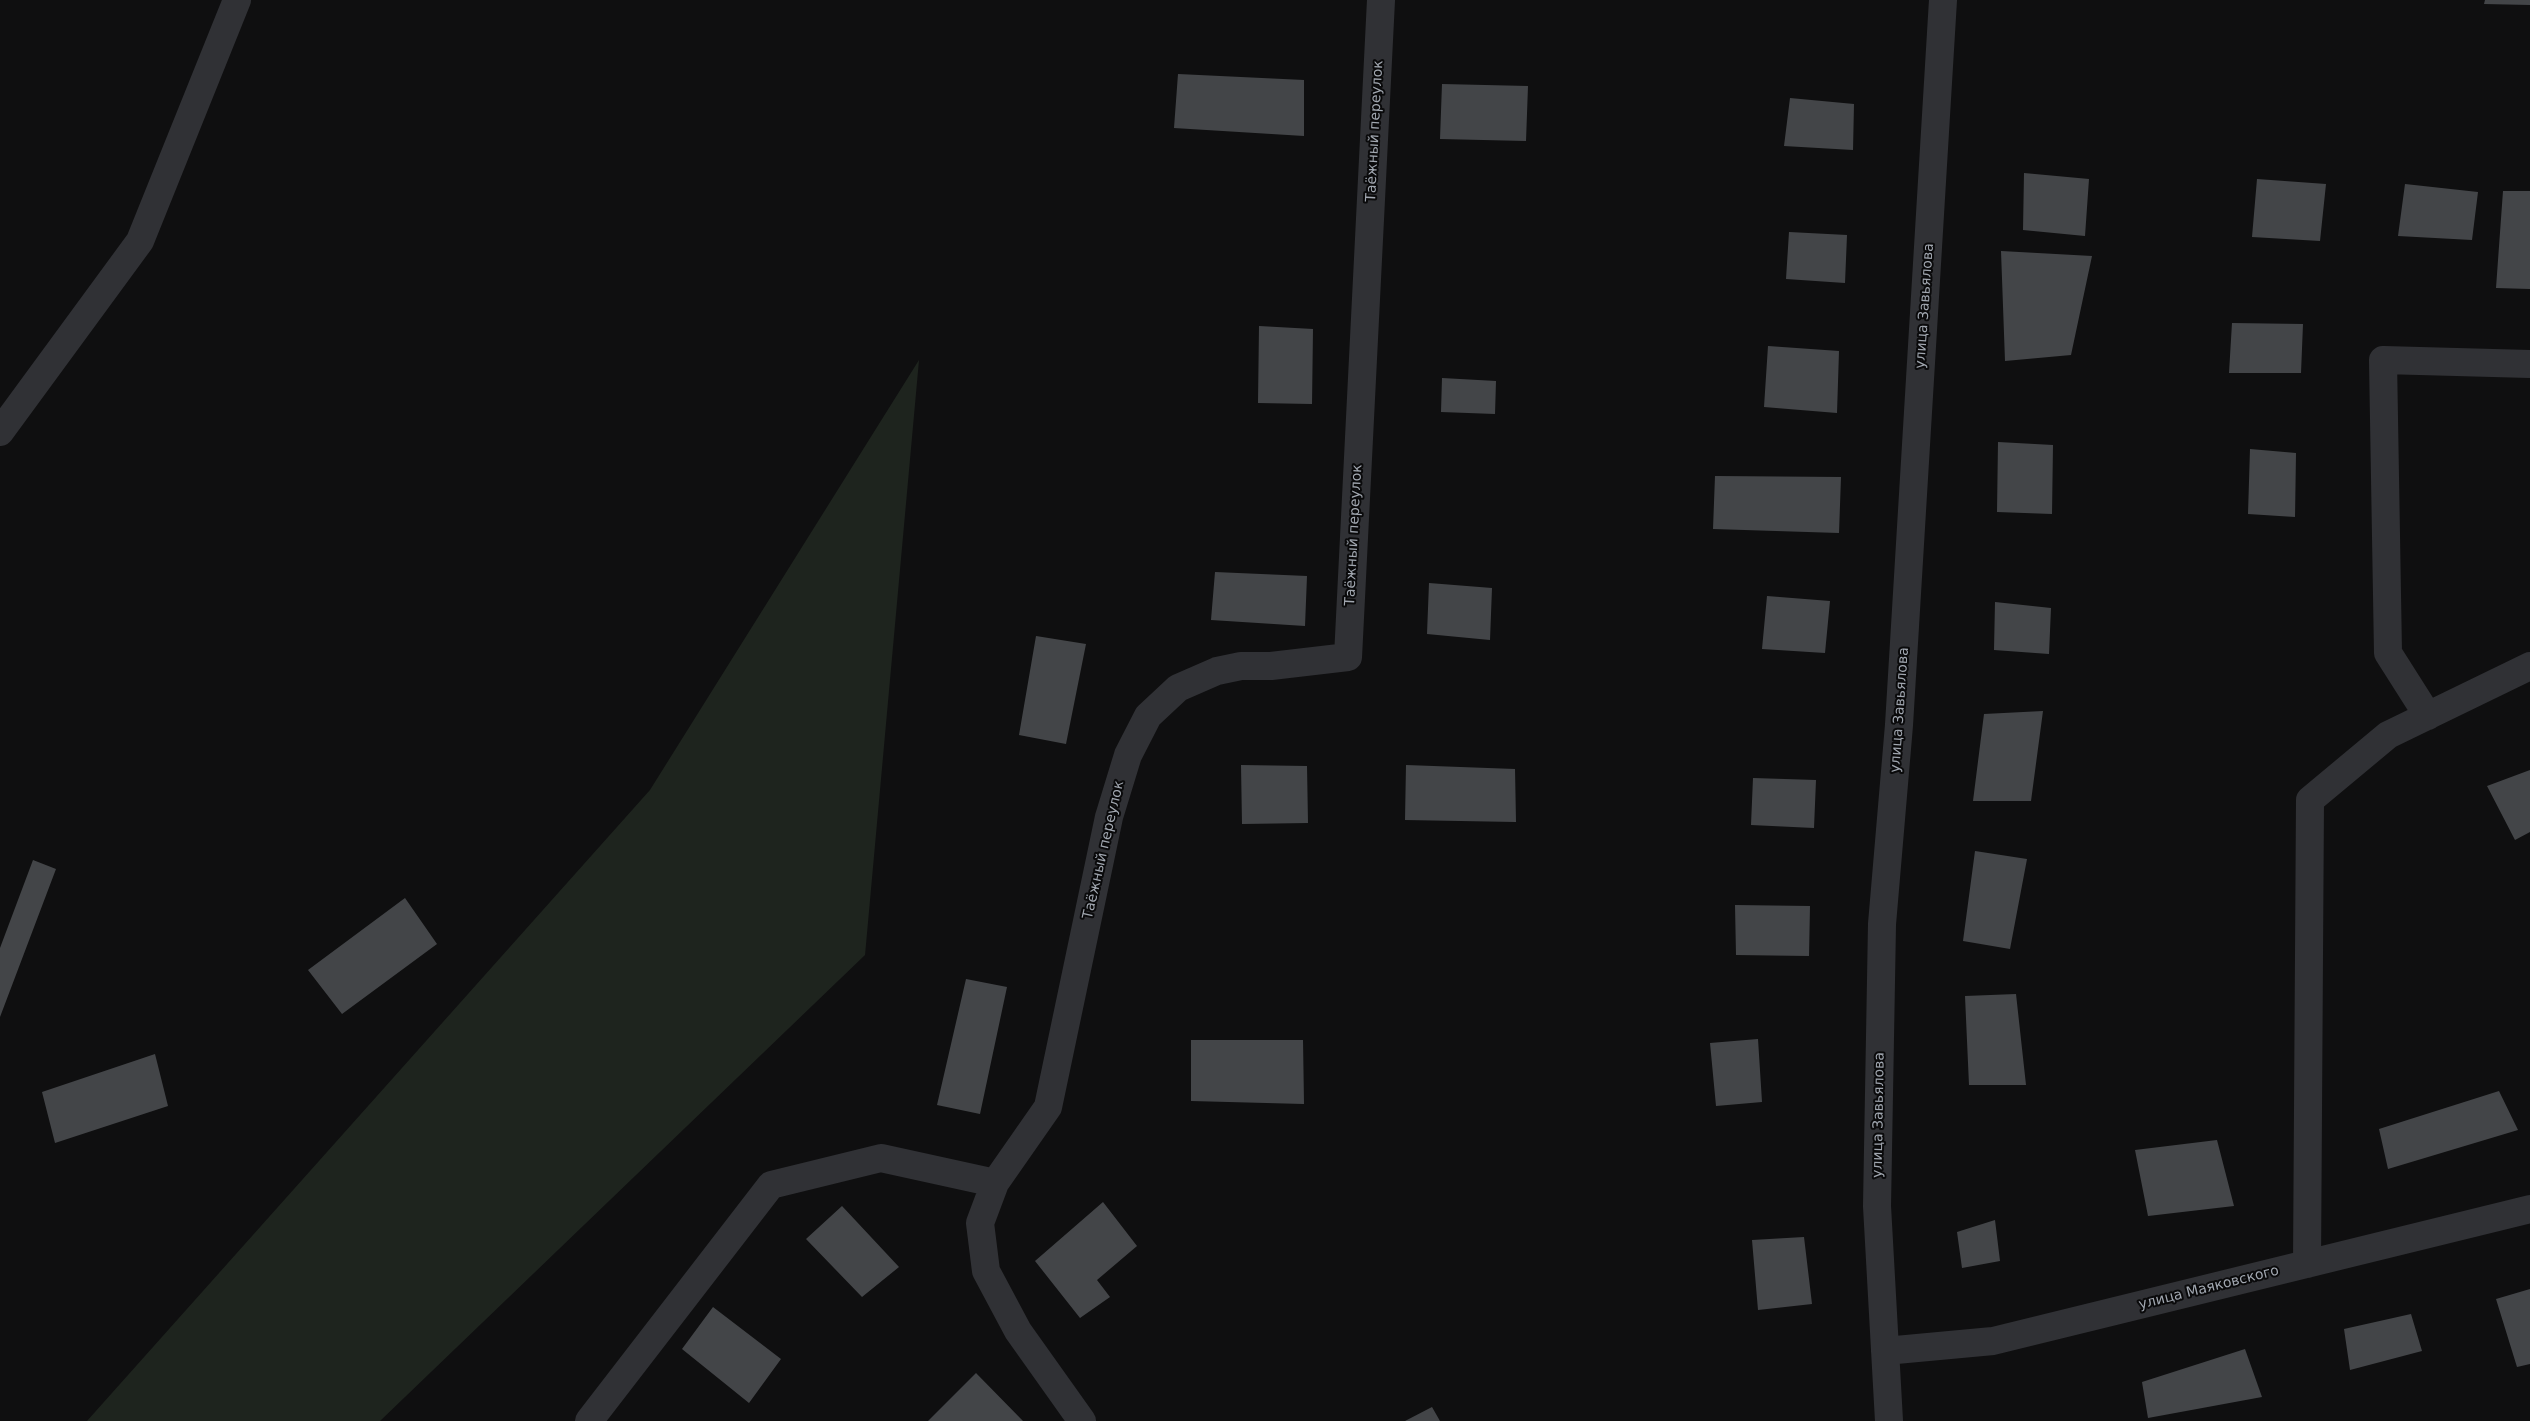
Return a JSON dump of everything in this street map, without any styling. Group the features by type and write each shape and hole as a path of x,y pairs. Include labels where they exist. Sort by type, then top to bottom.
{"street":[{"path":"0,432 140,240 237,0"},
{"name":"Таёжный переулок","path":"1082,1421 1018,1331 986,1271 980,1223 995,1182 1048,1107 1109,817 1128,755 1148,716 1178,688 1217,671 1241,666 1271,666 1348,657 1381,0"},
{"name":"улица Завьялова","path":"1889,1421 1877,1206 1882,924 1900,725 1943,0"},
{"path":"2428,716 2388,653 2383,360 2530,364"},
{"path":"2307,1264 2310,800 2388,735 2530,666"},
{"path":"588,1421 771,1185 881,1158 995,1182"},
{"name":"улица Маяковского","path":"1885,1351 1992,1341 2530,1210"}],"shaded area":[{"path":"919,360 865,955 380,1421 87,1421 650,790"}],"building":[{"path":"2485,0 2530,0 2530,5 2484,4"},
{"path":"1178,74 1304,80 1304,136 1174,128"},
{"path":"1442,84 1528,86 1526,141 1440,139"},
{"path":"1790,98 1854,104 1853,150 1784,146"},
{"path":"2024,173 2089,179 2085,236 2023,230"},
{"path":"2257,179 2326,184 2320,241 2252,237"},
{"path":"2405,184 2478,192 2472,240 2398,236"},
{"path":"2503,191 2530,191 2530,289 2496,288"},
{"path":"1789,232 1847,235 1845,283 1786,279"},
{"path":"2001,251 2092,256 2071,355 2005,361"},
{"path":"2232,323 2303,324 2301,373 2229,373"},
{"path":"1259,326 1313,329 1312,404 1258,403"},
{"path":"1768,346 1839,351 1837,413 1764,407"},
{"path":"1442,378 1496,381 1495,414 1441,412"},
{"path":"1998,442 2053,445 2052,514 1997,512"},
{"path":"2250,449 2296,453 2295,517 2248,514"},
{"path":"1715,476 1841,477 1839,533 1713,529"},
{"path":"1215,572 1307,576 1305,626 1211,620"},
{"path":"1429,583 1492,588 1490,640 1427,634"},
{"path":"1767,596 1830,601 1825,653 1762,649"},
{"path":"1995,602 2051,608 2049,654 1994,650"},
{"path":"1036,636 1086,644 1066,744 1019,735"},
{"path":"2043,711 2031,801 1973,801 1984,714"},
{"path":"1241,765 1307,766 1308,823 1242,824"},
{"path":"1406,765 1515,769 1516,822 1405,820"},
{"path":"2530,770 2530,832 2515,840 2487,786"},
{"path":"1753,778 1816,780 1814,828 1751,825"},
{"path":"1975,851 2027,859 2010,949 1963,941"},
{"path":"33,860 56,869 0,1017 0,948"},
{"path":"405,898 437,944 342,1014 308,970"},
{"path":"1735,905 1810,906 1809,956 1736,955"},
{"path":"966,979 1007,987 980,1114 937,1105"},
{"path":"2016,994 2026,1085 1969,1085 1965,996"},
{"path":"1758,1039 1762,1102 1716,1106 1710,1043"},
{"path":"1191,1040 1303,1040 1304,1104 1191,1101"},
{"path":"155,1054 168,1106 55,1143 42,1092"},
{"path":"2499,1091 2518,1130 2388,1169 2379,1129"},
{"path":"2217,1140 2234,1206 2148,1216 2135,1150"},
{"path":"1103,1202 1137,1246 1097,1280 1110,1297 1080,1318 1035,1261"},
{"path":"842,1206 899,1267 862,1297 806,1239"},
{"path":"1995,1220 2000,1261 1962,1268 1957,1232"},
{"path":"1804,1237 1812,1304 1758,1310 1752,1240"},
{"path":"2530,1289 2530,1364 2517,1367 2496,1299"},
{"path":"713,1307 781,1359 749,1403 682,1349"},
{"path":"2411,1314 2422,1351 2350,1370 2344,1329"},
{"path":"2245,1349 2262,1397 2148,1418 2142,1382"},
{"path":"976,1373 1023,1421 928,1421"},
{"path":"1432,1407 1440,1421 1405,1421"}]}
